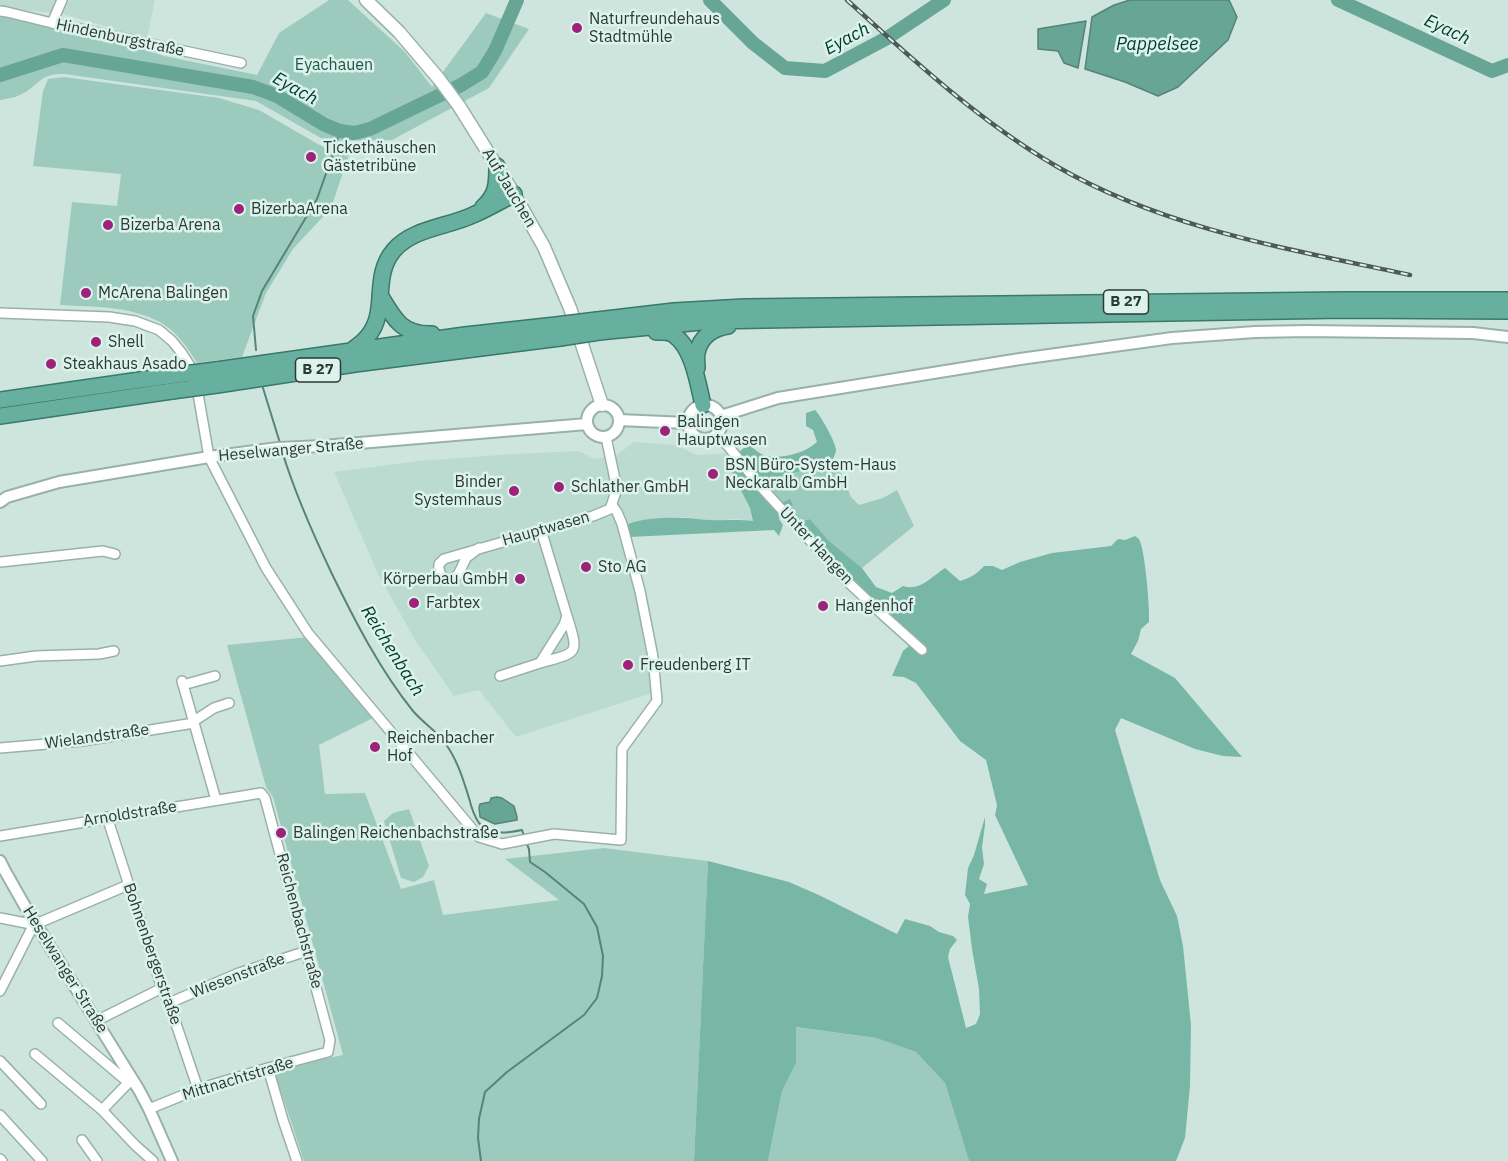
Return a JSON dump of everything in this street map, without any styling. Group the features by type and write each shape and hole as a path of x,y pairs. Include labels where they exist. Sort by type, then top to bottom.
{"highway":[{"path":"472,216 490,201 495,192 497,166"},
{"path":"351,351 368,336 377,318 380,280 385,264 394,249 409,238 472,216 514,194"},
{"path":"380,296 393,317 405,328 419,334 465,335"},
{"name":"B 27","path":"0,400 355,364 598,326 674,311 744,307 1508,300"},
{"name":"B 27","path":"598,326 617,331 711,321 1343,310 1508,311"},
{"path":"696,377 697,352 705,336 718,327 764,320"},
{"path":"617,331 632,334 665,332 674,334 690,357 703,405"},
{"name":"B 27","path":"216,378 351,351 465,335 558,332"},
{"name":"B 27","path":"0,416 170,384"}],"main road":[{"name":"Auf Jauchen","path":"366,0 399,32 439,79 459,106 514,194 544,247 570,308 602,405"}],"street":[{"path":"52,23 62,0"},
{"name":"Hindenburgstraße","path":"0,11 240,63"},
{"path":"0,313 109,317 135,321 159,330 172,341 190,366 196,382 209,457 266,568 308,633 479,837 502,844 554,834 621,840 622,749 657,701 653,657 640,591 622,524 612,504 617,489 606,437"},
{"path":"721,416 778,398 1020,359 1172,338 1299,331 1457,333 1508,337"},
{"path":"602,405 608,405 614,409 618,413 619,420 617,430 606,437 593,434 587,424 590,412 602,405"},
{"path":"703,405 714,408 721,416 722,426 717,435 706,440 691,434 687,423 693,409 703,405"},
{"path":"619,420 687,423"},
{"name":"Heselwanger Straße","path":"0,502 7,497 59,482 209,457 278,448 587,424"},
{"name":"Unter Hangen","path":"717,435 849,583 922,650"},
{"name":"Hauptwasen","path":"479,548 593,516 610,509 612,504"},
{"path":"500,676 564,656 571,653 574,648 574,640 541,530"},
{"path":"0,562 103,551 115,554"},
{"path":"540,663 564,625 567,616"},
{"path":"0,661 36,656 99,654 114,651"},
{"path":"215,676 183,683 216,800"},
{"path":"194,722 214,708 229,704"},
{"name":"Wielandstraße","path":"0,748 82,741 194,722"},
{"name":"Arnoldstraße","path":"0,836 261,793"},
{"name":"Reichenbachstraße","path":"261,793 268,805 307,951 330,1040 328,1052"},
{"name":"Bohnenbergerstraße","path":"107,817 162,988 198,1089"},
{"name":"Heselwanger Straße","path":"0,861 4,872 149,1109 172,1161"},
{"path":"1,988 33,926 128,885"},
{"path":"0,918 36,924"},
{"name":"Wiesenstraße","path":"169,1004 239,973 307,951"},
{"path":"96,1021 162,988"},
{"path":"58,1023 130,1081 102,1110"},
{"name":"Mittnachtstraße","path":"149,1109 198,1089 328,1052"},
{"path":"34,1053 102,1110 153,1161"},
{"path":"0,1061 41,1104"},
{"path":"268,1068 297,1161"},
{"path":"0,1115 42,1161"},
{"path":"82,1140 97,1161"}],"shaded area":[{"path":"0,0 57,0 51,13 0,7"},
{"path":"69,0 155,0 146,43 117,36 118,30 63,14"},
{"path":"815,410 834,442 836,450 833,459 761,481 781,503 790,499 793,505 786,509 779,519 783,525 779,536 774,530 629,537 624,527 652,519 753,521 750,508 730,469 741,456 740,451 750,446 764,455 779,457 806,449 817,442 813,430 806,426 806,413"},
{"path":"634,442 676,445 697,455 728,453 732,463 730,469 750,508 753,521 735,519 712,521 680,517 628,523 618,528 636,589 652,693 516,737 479,690 454,696 415,640 378,574 334,472 418,461 513,454 579,451 594,459 617,455"},
{"path":"810,519 828,540 862,568 876,587 892,593 903,586 920,585 945,568 960,581 967,579 984,566 993,566 1002,570 1052,553 1111,546 1118,539 1125,540 1135,536 1139,539 1145,566 1149,622 1141,629 1131,654 1175,678 1242,757 1223,756 1195,749 1121,718 1115,730 1160,880 1177,916 1183,946 1191,1025 1190,1086 1185,1138 1176,1161 969,1161 945,1083 916,1052 876,1038 796,1027 796,1063 782,1091 768,1161 694,1161 708,861 789,882 897,934 905,919 953,936 957,940 950,949 948,957 966,1028 976,1024 980,1014 979,989 968,917 970,904 965,895 968,868 985,817 982,847 984,864 979,879 987,884 984,894 1028,885 995,815 997,805 986,760 960,741 916,683 904,677 892,676 903,651 910,645 796,523"}],"green space":[{"name":"Eyachauen","path":"329,0 348,0 405,52 432,87 486,13 529,29 489,88 392,140 326,141 256,101 64,74 44,78 20,95 0,100 0,15 124,42 164,56 257,75 279,33"},
{"path":"64,77 219,98 259,110 330,151 349,155 331,208 293,249 266,293 242,357 197,363 186,346 160,322 124,310 60,305 72,202 117,206 121,174 33,166 43,91 48,79"},
{"path":"833,459 838,465 851,497 859,505 883,498 897,490 914,526 862,568 828,540 810,519 796,523 784,511 790,500 781,503 761,481"},
{"path":"309,637 377,716 319,745 325,794 365,793 401,889 434,880 443,915 559,900 505,859 604,848 708,861 694,1161 304,1161 274,1070 343,1055 273,797 266,787 227,645"},
{"path":"409,809 429,866 423,877 414,882 401,878 384,821 393,813"},
{"path":"795,1027 876,1038 916,1052 945,1083 969,1161 768,1161 782,1091 796,1063"}],"water":[{"name":"Pappelsee","path":"1130,0 1229,0 1237,17 1228,40 1178,87 1158,96 1085,69 1092,17 1114,5"},
{"path":"1086,21 1078,68 1064,63 1058,51 1038,49 1038,29"},
{"path":"497,797 514,806 517,820 495,824 480,817 480,804 490,802 491,798"}],"waterway":[{"name":"Eyach","path":"0,75 63,55 253,87 277,96 325,125 354,133 370,129 461,85 482,72 495,51 517,0"},
{"name":"Eyach","path":"710,0 753,43 785,68 825,71 887,38 944,0"},
{"name":"Eyach","path":"1338,0 1492,71 1508,65"},
{"name":"Reichenbach","path":"335,146 340,131"},
{"name":"Reichenbach","path":"256,350 253,316 262,291 317,199 334,151"},
{"name":"Reichenbach","path":"263,388 280,443"},
{"name":"Reichenbach","path":"282,451 311,529 359,627 401,695 449,749 459,769 477,820 483,827 493,832 505,833 522,830 524,836"},
{"name":"Reichenbach","path":"481,1161 478,1138 479,1119 485,1092 507,1072 584,1015 597,998 602,976 603,956 597,927 584,904 530,862 526,842"}],"railway":[{"path":"847,0 973,110 1056,166 1098,188 1140,206 1228,234 1410,275"}],"place":[{"name":"Naturfreundehaus Stadtmühle","path":"577,28"},
{"name":"Tickethäuschen Gästetribüne","path":"311,157"},
{"name":"BizerbaArena","path":"239,209"},
{"name":"Bizerba Arena","path":"108,225"},
{"name":"McArena Balingen","path":"86,293"},
{"name":"Shell","path":"96,342"},
{"name":"Steakhaus Asado","path":"51,364"},
{"name":"Balingen Hauptwasen","path":"665,431"},
{"name":"BSN Büro-System-Haus Neckaralb GmbH","path":"713,474"},
{"name":"Schlather GmbH","path":"559,487"},
{"name":"Binder Systemhaus","path":"514,491"},
{"name":"Sto AG","path":"586,567"},
{"name":"Körperbau GmbH","path":"520,579"},
{"name":"Farbtex","path":"414,603"},
{"name":"Hangenhof","path":"823,606"},
{"name":"Freudenberg IT","path":"628,665"},
{"name":"Reichenbacher Hof","path":"375,747"},
{"name":"Balingen Reichenbachstraße","path":"281,833"}]}
